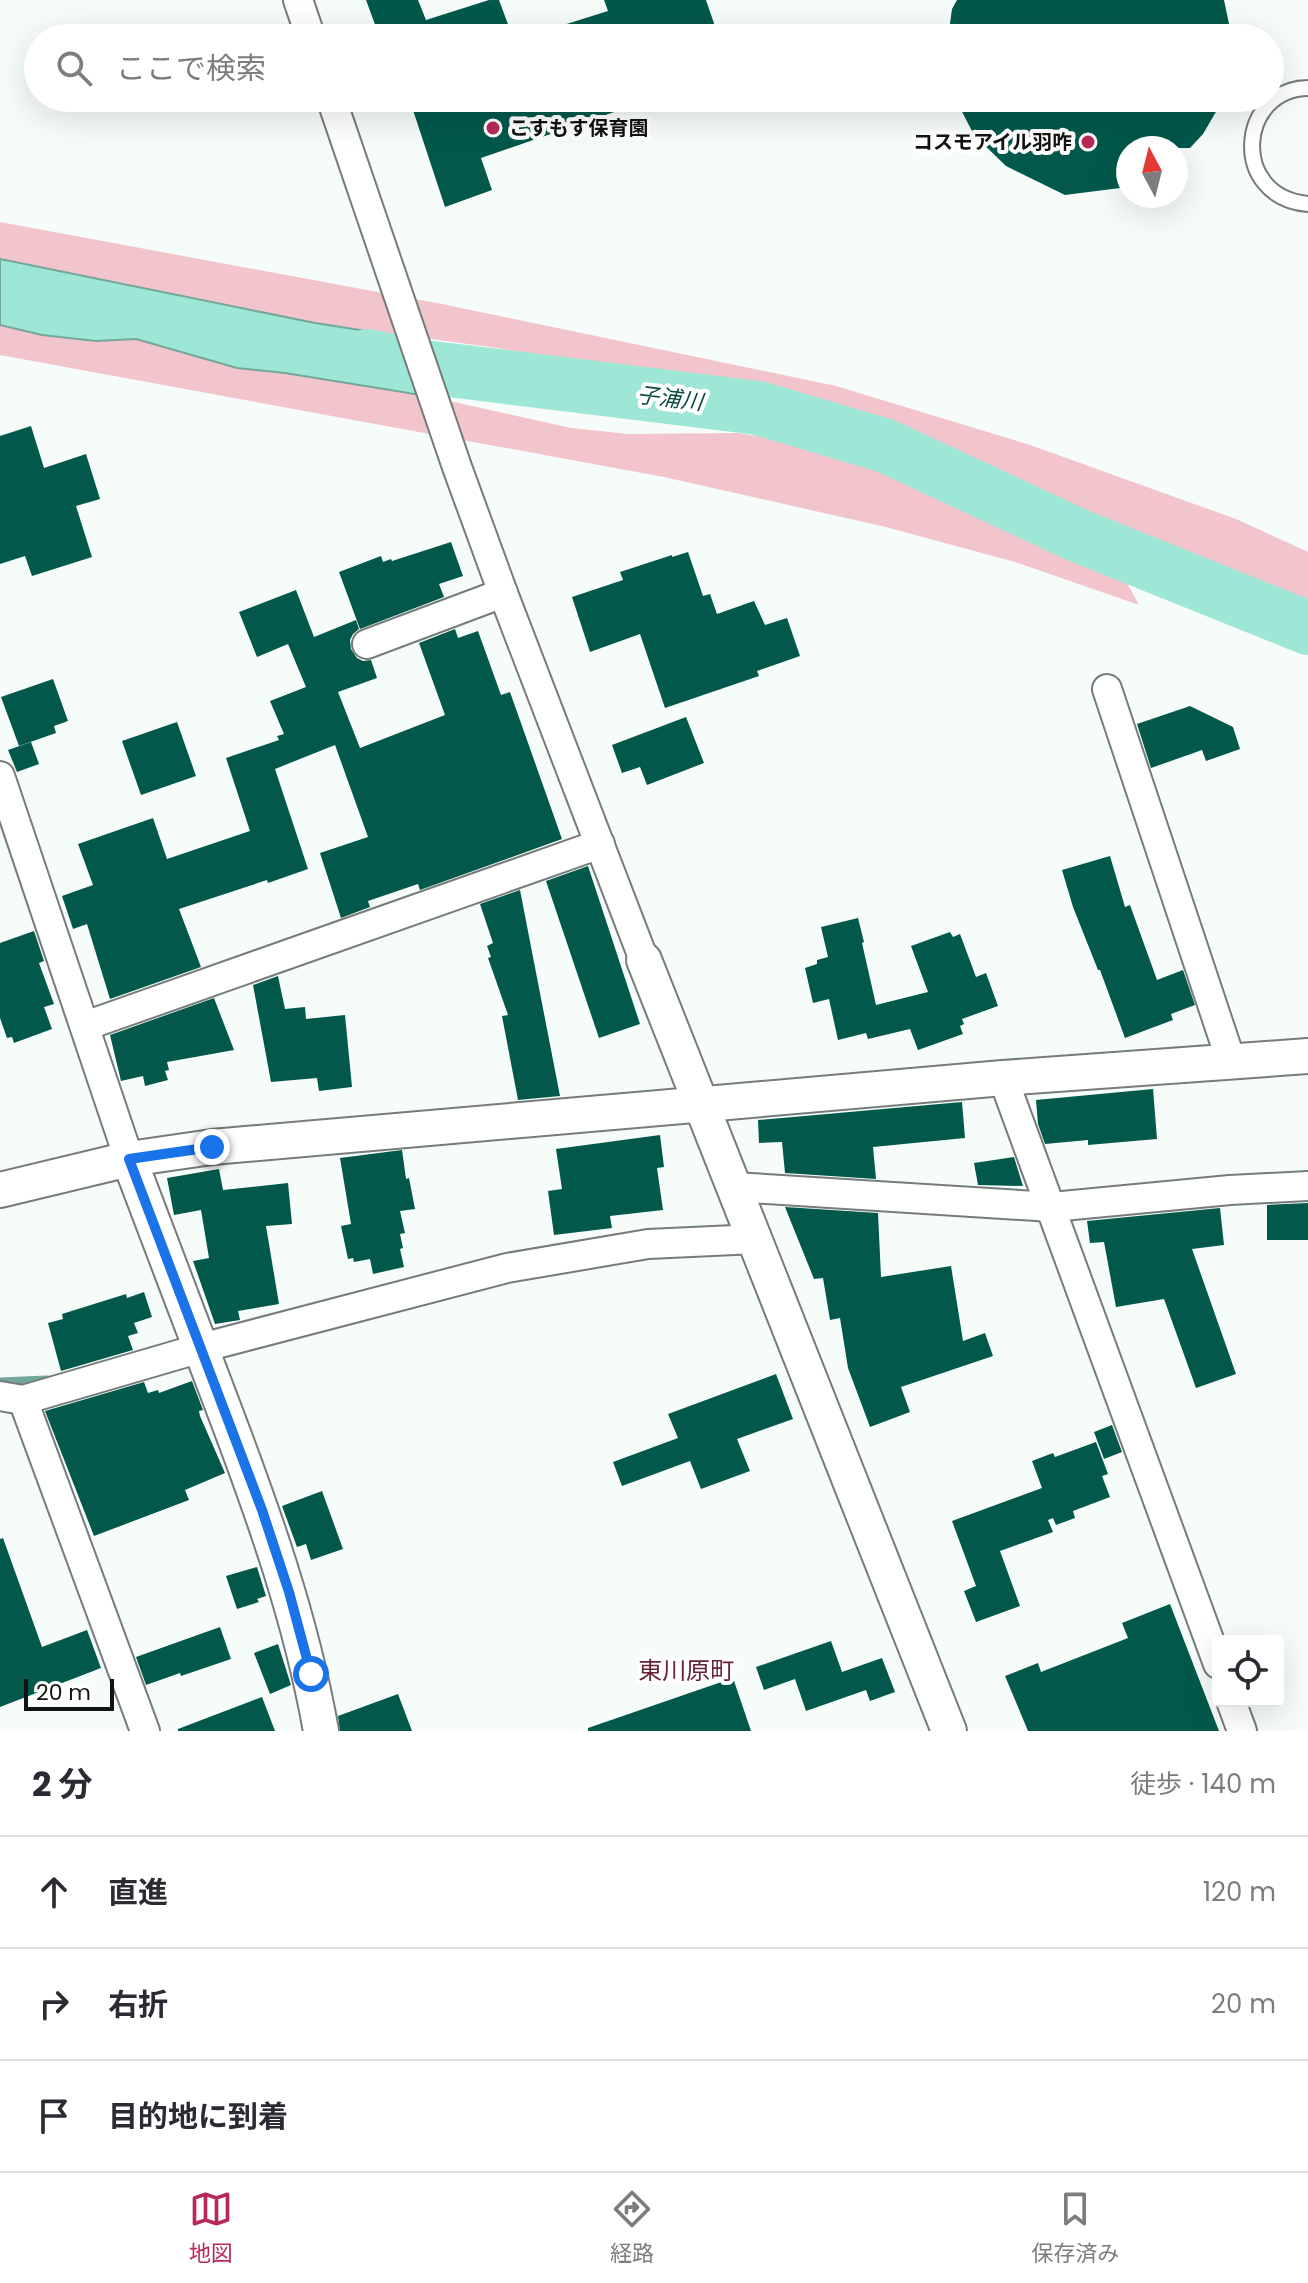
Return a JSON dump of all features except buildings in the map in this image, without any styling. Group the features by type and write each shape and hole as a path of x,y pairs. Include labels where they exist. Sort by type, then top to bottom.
{"street":[{"path":"298,0 306,24"},
{"path":"336,112 503,593 700,1105 756,1239 949,1731"},
{"path":"367,644 503,593"},
{"path":"1107,689 1231,1061"},
{"path":"0,776 12,853 85,1026 129,1159 262,1510 311,1674 321,1731"},
{"path":"85,1026 600,844"},
{"path":"0,1190 129,1159 212,1147 1003,1078 1308,1056"},
{"path":"1003,1078 1212,1647"},
{"path":"734,1187 1052,1207 1308,1186"},
{"path":"145,1731 12,1398 507,1268 648,1244 756,1239"},
{"path":"1233,1707 1242,1731"}],"lane":[{"path":"1284,93 1308,88"},
{"path":"1265,112 1252,135 1251,152 1259,175 1276,194 1290,201 1308,204"}],"shaded area":[{"path":"0,222 442,304 836,386 1030,445 1236,519 1308,552 1308,602 1069,516 1029,487 1002,481 865,422 692,383 497,348 315,323 0,259"},
{"path":"0,259 315,323 405,337 427,396 237,368 136,339 96,341 42,335 0,325"},
{"path":"0,325 42,335 96,341 136,339 237,368 427,396 571,428 628,434 738,433 811,444 880,464 1126,581 1139,605 1015,562 886,527 664,477 0,355"}],"waterway":[{"name":"子浦川","path":"367,356 417,366 758,408 886,446 1077,535 1308,628"},
{"path":"0,1382 47,1380"}],"place":[{"name":"こすもす保育園","path":"493,128"},
{"name":"コスモアイル羽咋","path":"1088,142"}],"district":[{"name":"東川原町","path":"686,1671"}],"route":[{"path":"212,1147 129,1159 262,1510 311,1674"}]}
